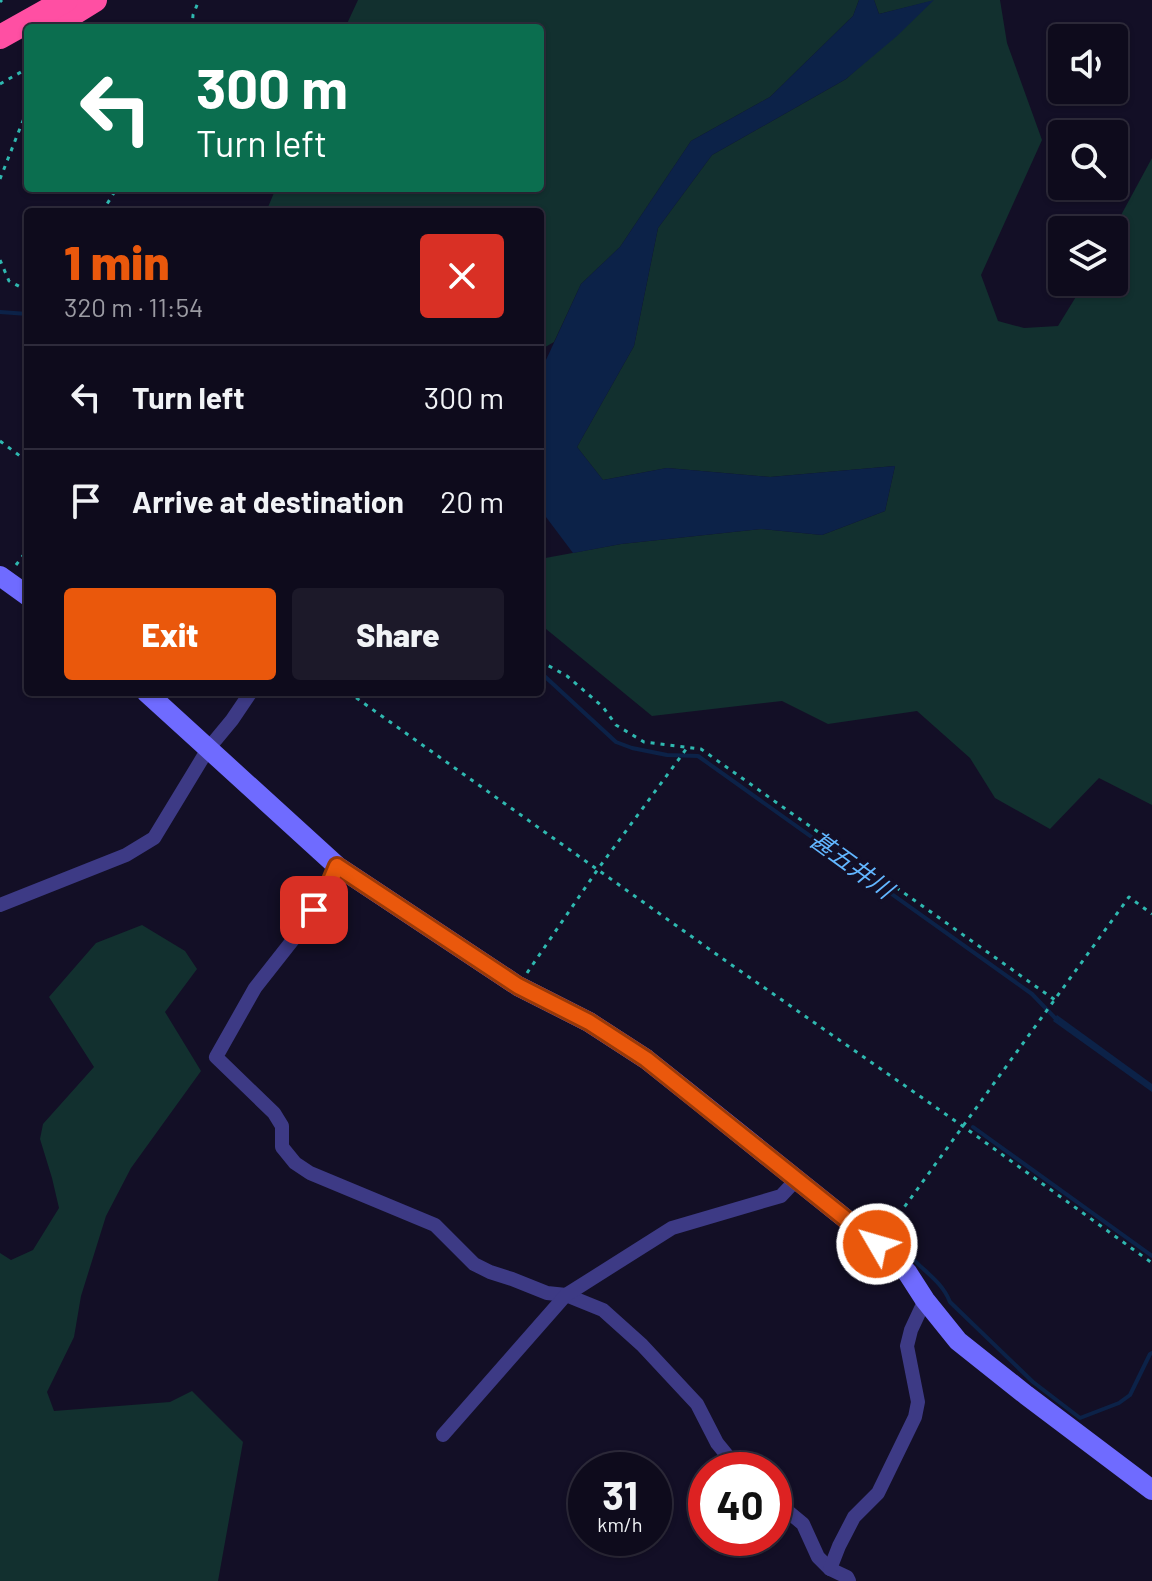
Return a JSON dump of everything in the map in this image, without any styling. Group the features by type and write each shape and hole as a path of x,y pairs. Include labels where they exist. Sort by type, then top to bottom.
{"highway":[{"path":"0,37 66,0"},
{"path":"56,24 95,0"},
{"path":"0,55 24,42"}],"street":[{"path":"3,578 24,593"},
{"path":"150,696 337,866 518,986 589,1022 646,1059 877,1244 907,1272 958,1341 1152,1490"},
{"path":"0,905 126,855 154,838 208,749 248,696"},
{"path":"337,866 326,892 255,988 216,1057 274,1113 282,1126 282,1147 295,1163 310,1173 435,1225 474,1264 490,1272 547,1293 566,1295 603,1310 642,1345 697,1404 724,1452"},
{"path":"443,1435 566,1295 672,1228 781,1196 796,1180"},
{"path":"830,1569 854,1517 878,1493 915,1417 918,1402 907,1346 925,1300"},
{"path":"792,1515 803,1524 818,1557 849,1581"}],"path":[{"path":"192,24 199,0"},
{"path":"0,84 24,70"},
{"path":"0,179 24,118"},
{"path":"0,260 9,281 24,289"},
{"path":"0,441 24,459"},
{"path":"3,578 24,554"},
{"path":"544,663 567,676 603,707 616,725 634,737 644,742 701,749 1055,1000"},
{"path":"354,696 1152,1263"},
{"path":"518,986 598,869 687,748"},
{"path":"877,1244 1129,897 1152,914"}],"green space":[{"path":"358,0 859,0 853,16 770,97 691,141 620,247 581,284 554,342 544,348 544,208 268,208 274,192 544,192 544,24 347,24"},
{"path":"874,0 1000,0 1007,43 1042,140 981,275 998,321 1024,328 1058,326 1076,296 1128,296 1128,216 1121,216 1152,158 1152,805 1099,778 1050,829 995,798 970,758 917,711 828,724 782,701 652,716 544,627 544,558 621,544 761,529 822,535 885,511 895,466 770,477 667,468 603,480 577,447 634,346 658,228 712,155 846,79 932,1 879,14"},
{"path":"142,925 185,951 197,969 165,1012 201,1071 131,1168 106,1216 81,1296 74,1337 47,1392 54,1411 170,1402 192,1391 243,1442 218,1581 0,1581 0,1253 11,1260 33,1250 59,1208 40,1139 43,1124 94,1067 49,997 96,943"}],"water":[{"path":"859,0 874,0 879,14 934,0 846,79 712,155 658,228 634,346 577,447 603,480 667,468 770,477 895,466 885,511 822,535 761,529 621,544 573,553 544,514 544,364 581,284 620,247 691,141 770,97 853,16"},
{"path":"1057,1015 1152,1084 1152,1092 1053,1021"}],"waterway":[{"name":"甚五井川","path":"0,312 24,314"},
{"name":"甚五井川","path":"544,676 616,742 667,755 698,756 1032,994 1057,1020"},
{"path":"973,1127 1152,1256"},
{"path":"899,1235 910,1256 938,1283 950,1302 1033,1382 1080,1418 1119,1403 1130,1395 1152,1353"}],"route":[{"path":"314,910 337,866 518,986 589,1022 646,1059 877,1244"}]}
